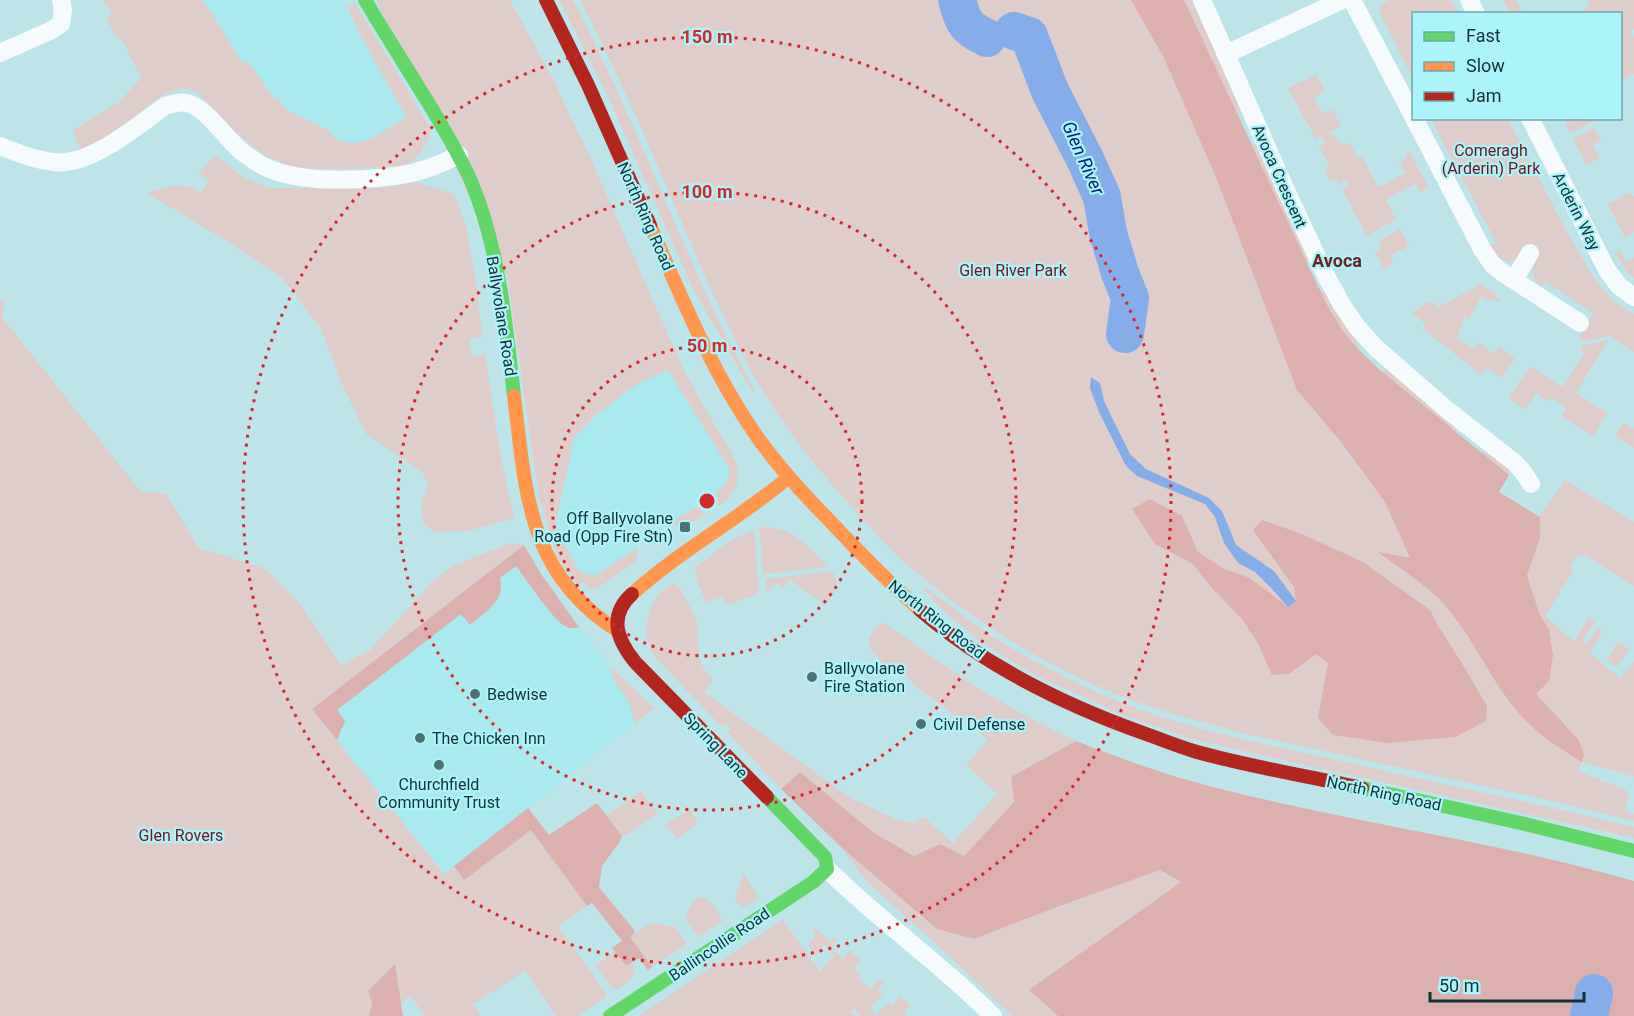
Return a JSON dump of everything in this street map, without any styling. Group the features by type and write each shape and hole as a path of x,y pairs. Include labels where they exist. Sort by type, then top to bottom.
{"street":[{"path":"0,53 62,24 61,0"},
{"name":"Ballyvolane Road","path":"365,0 459,155 477,195 488,231 506,331 529,497 537,533 544,551 557,574 579,603 598,620 618,631"},
{"name":"North Ring Road","path":"546,0 600,110 684,303 749,424 789,477 820,512 881,575 925,614 960,641 1036,688 1115,723 1201,753 1568,833 1634,851"},
{"name":"Avoca Crescent","path":"1202,0 1284,186 1342,305 1357,327 1376,348 1515,463 1532,484"},
{"path":"1226,54 1342,0"},
{"path":"1352,0 1412,114"},
{"path":"0,146 55,163 75,162 108,146 165,106 187,103 198,108 241,151 271,170 296,176 327,179 392,176 436,166 459,155"},
{"path":"1415,120 1492,264 1580,323"},
{"name":"Arderin Way","path":"1531,120 1607,270 1619,286 1634,297"},
{"path":"1514,280 1530,253"},
{"path":"618,631 618,619 622,605 632,593 671,561 753,505 789,477"},
{"name":"Spring Lane","path":"618,631 624,648 635,662 825,857 827,869 932,959 993,1016"},
{"name":"Ballincollie Road","path":"610,1016 813,882 827,869"}],"shaded area":[{"path":"203,0 343,0 406,117 370,139 355,144 330,135 324,128 285,109 278,98 275,100 248,61 243,64"},
{"path":"1131,0 1184,0 1328,307 1343,331 1381,371 1509,475 1499,492 1540,517 1540,538 1527,575 1539,613 1549,630 1553,655 1549,681 1536,694 1578,739 1584,754 1582,762 1547,739 1524,719 1496,683 1449,610 1423,585 1378,552 1410,558 1385,502 1341,442 1297,390 1218,182 1163,56"},
{"path":"668,370 730,470 730,477 720,490 670,523 652,518 636,528 637,548 595,576 580,572 555,527 574,438 596,415 639,383"},
{"path":"1150,499 1182,516 1198,552 1224,569 1250,578 1288,607 1296,601 1294,587 1253,530 1262,520 1302,534 1363,562 1430,610 1487,706 1486,721 1455,737 1388,743 1333,735 1318,718 1328,663 1316,654 1289,674 1272,675 1258,643 1242,619 1210,586 1193,564 1155,544 1132,509"},
{"path":"524,545 541,574 579,627 611,667 654,708 445,874 312,709"},
{"path":"524,545 541,574 579,627 569,628 560,622 516,566 500,578 501,586 497,600 470,625 461,614 337,710 345,721 337,740 312,709"},
{"path":"1076,741 1162,772 1246,795 1524,853 1634,881 1634,1016 1058,1016 1029,990 1181,882 1160,870 974,939 937,929 840,846 781,789 800,772 874,833 914,856 940,844 964,856 1014,802 1011,777"},
{"path":"597,803 622,836 602,866 599,887 635,931 630,937 652,967 648,970 639,958 626,966 612,948 622,941 592,903 587,906 531,830 464,880 454,866 528,808 549,835"},
{"path":"395,964 403,1016 369,1016 372,1002 368,991"}],"green space":[{"path":"103,0 203,0 243,63 248,61 274,99 278,98 285,109 326,127 335,137 344,142 354,143 376,136 406,117 357,29 348,7 355,3 432,131 419,156 401,166 351,169 294,168 265,156 230,128 197,92 182,88 164,94 110,135 80,150 73,130 119,102 141,78 122,39 116,37 106,17 112,14"},
{"path":"376,0 510,0 551,75 592,161 681,364 737,465 736,488 728,499 685,527 670,523 715,494 728,478 730,470 668,370 639,383 596,415 574,438 555,527 580,572 594,576 637,548 637,561 594,589 588,588 583,582 578,585 558,558 539,498 507,275"},
{"path":"559,0 573,0 579,11 617,90 702,285 755,391 753,393 693,289 607,94"},
{"name":"Glen River Park","path":"580,0 1192,0 1241,105 1239,118 1251,144 1261,148 1309,256 1307,263 1320,291 1329,295 1356,337 1358,350 1381,371 1391,371 1451,421 1457,433 1481,452 1491,452 1509,469 1509,475 1499,492 1539,517 1565,480 1634,522 1634,586 1584,555 1579,556 1569,567 1574,570 1545,616 1574,641 1588,618 1595,622 1583,641 1587,644 1597,628 1603,631 1590,653 1621,679 1634,661 1634,777 1582,762 1578,771 1626,790 1629,795 1625,811 1634,814 1634,821 1246,734 1186,718 1126,698 1073,675 1022,648 951,600 900,558 857,513 808,456 766,396 741,352 707,280 644,134"},
{"path":"1389,0 1451,0 1458,12 1412,12 1412,77 1379,12 1382,4"},
{"path":"1503,0 1516,0 1522,12 1509,12"},
{"path":"1588,0 1634,0 1634,29 1630,31 1634,38 1634,74 1622,80 1622,12 1586,12 1584,9 1590,5"},
{"path":"1316,75 1325,91 1314,98 1323,114 1332,109 1341,126 1330,132 1332,138 1336,136 1342,145 1349,142 1358,158 1362,156 1378,187 1405,173 1399,162 1410,152 1429,188 1420,192 1415,184 1386,199 1396,220 1367,236 1342,189 1349,185 1346,180 1339,184 1336,178 1330,181 1324,170 1330,167 1319,147 1325,143 1322,136 1316,140 1288,88"},
{"name":"Comeragh (Arderin) Park","path":"1431,120 1509,120 1592,275 1612,300 1634,314 1634,352 1609,336 1584,342 1579,339 1593,313 1545,281 1541,286 1537,282 1533,270 1540,253 1525,243 1518,257 1506,261 1490,246 1496,242"},
{"path":"1564,120 1591,120 1592,122 1570,133"},
{"path":"1594,128 1601,140 1593,145 1600,158 1586,165 1573,139"},
{"path":"216,155 243,177 269,188 389,187 414,182 454,194 466,225 477,287 482,337 469,339 472,356 485,354 500,452 514,518 468,531 436,532 423,524 421,505 428,484 421,471 366,434 343,387 321,329 283,279 228,242 147,193 181,185 201,192 209,180 198,173"},
{"path":"1630,192 1634,196 1634,232 1625,237 1607,204"},
{"path":"1400,229 1409,246 1390,256 1394,263 1384,269 1375,252 1382,248 1379,241"},
{"path":"1620,250 1626,261 1634,258 1634,278 1626,271 1615,253"},
{"path":"1481,284 1497,294 1495,297 1500,300 1499,302 1493,299 1491,302 1481,297 1469,319 1465,317 1457,337 1474,349 1479,342 1494,354 1499,347 1515,358 1501,378 1487,367 1481,375 1423,329 1426,325 1412,313 1429,301 1439,307"},
{"name":"Glen Rovers","path":"0,301 5,302 2,317 141,492 166,493 199,548 266,569 300,603 341,665 370,650 431,583 452,566 510,543 524,545 312,709 444,874 454,866 464,880 531,830 587,906 558,926 606,993 606,997 577,1016 556,1016 525,971 473,1004 480,1016 424,1016 411,996 401,1003 394,964 372,1002 369,1016 0,1016"},
{"path":"1608,340 1576,393 1607,413 1593,436 1561,416 1566,408 1552,398 1546,401 1536,393 1525,410 1509,398 1530,366 1563,387 1584,353 1581,351 1582,346"},
{"path":"1623,423 1634,429 1634,448 1615,436"},
{"path":"759,528 784,530 792,534 828,567 763,574"},
{"path":"754,530 759,591 757,594 726,606 723,597 706,602 697,582 695,567 730,541"},
{"path":"832,571 836,585 831,598 825,605 789,579 783,588 775,583 767,593 765,579"},
{"path":"673,583 680,588 697,620 699,658 713,680 704,692 849,797 897,820 914,823 924,817 953,843 997,794 966,765 988,740 912,684 913,682 904,674 901,677 876,656 869,646 869,641 883,622 971,684 1024,715 1076,741 1011,777 1014,802 964,856 940,844 914,856 874,833 800,772 781,789 727,732 731,728 726,723 722,727 667,670 653,654 647,639 647,623 650,609 659,594"},
{"path":"922,587 1001,642 1031,659 1092,690 1148,712 1197,728 1634,827 1634,838 1247,752 1189,738 1120,714 1037,676 993,650 968,632"},
{"path":"1618,642 1629,649 1617,667 1607,660"},
{"path":"611,667 654,708 635,724 629,703 616,683"},
{"path":"641,791 658,814 622,836 606,816"},
{"path":"690,809 698,823 677,839 666,824"},
{"path":"840,846 937,929 974,939 1160,870 1181,883 1030,990 1058,1016 1012,1016 867,882"},
{"path":"744,874 759,898 744,907 736,902 735,896"},
{"path":"702,897 712,903 723,921 698,937 686,920 691,906"},
{"path":"783,920 820,971 834,956 825,945 815,957 808,944 816,935 812,932 815,928 830,941 834,937 837,940 831,948 843,959 850,951 861,961 855,969 861,975 859,979 870,989 880,978 884,982 877,990 883,994 870,1009 875,1015 888,1003 892,1006 900,996 910,1005 904,1013 907,1016 860,1016 854,1008 851,1012 854,1016 639,1016"},
{"path":"650,923 675,927 687,944 652,967 630,937"},
{"path":"615,951 626,966 632,962 633,967 631,978 618,989 612,988 595,965"}],"water":[{"path":"1091,377 1100,383 1104,401 1130,454 1146,469 1209,498 1222,511 1236,545 1274,571 1296,601 1288,607 1255,572 1238,563 1224,543 1215,517 1205,504 1137,476 1126,466 1099,412 1090,388"}],"waterway":[{"name":"Glen River","path":"957,0 966,24 987,38"},
{"name":"Glen River","path":"1014,31 1029,36 1050,91 1102,197 1108,233 1130,298 1125,334"},
{"name":"Glen River","path":"1589,1016 1594,993"}],"traffic: fast":[{"path":"365,0 458,154 481,207 500,287 514,396"},
{"path":"1362,788 1634,851"},
{"path":"610,1016 813,882 827,869 825,857 767,797"}],"traffic: slow":[{"path":"650,225 713,363 727,390 760,441 811,501 873,566 920,610"},
{"path":"514,396 528,498 536,528 548,557 565,584 588,608 618,631"},
{"path":"632,594 670,563 789,477"}],"traffic: jam":[{"path":"546,0 588,85 650,225"},
{"path":"632,594 624,602 618,619 620,637 629,654 767,797"},
{"path":"920,610 945,631 999,667 1027,683 1115,723 1197,752 1362,788"}],"place":[{"name":"Off Ballyvolane Road (Opp Fire Stn)","path":"685,527"},
{"name":"Ballyvolane Fire Station","path":"812,677"},
{"name":"Bedwise","path":"475,694"},
{"name":"Civil Defense","path":"921,724"},
{"name":"The Chicken Inn","path":"420,738"},
{"name":"Churchfield Community Trust","path":"439,765"}],"district":[{"name":"Avoca","path":"1337,261"}]}
